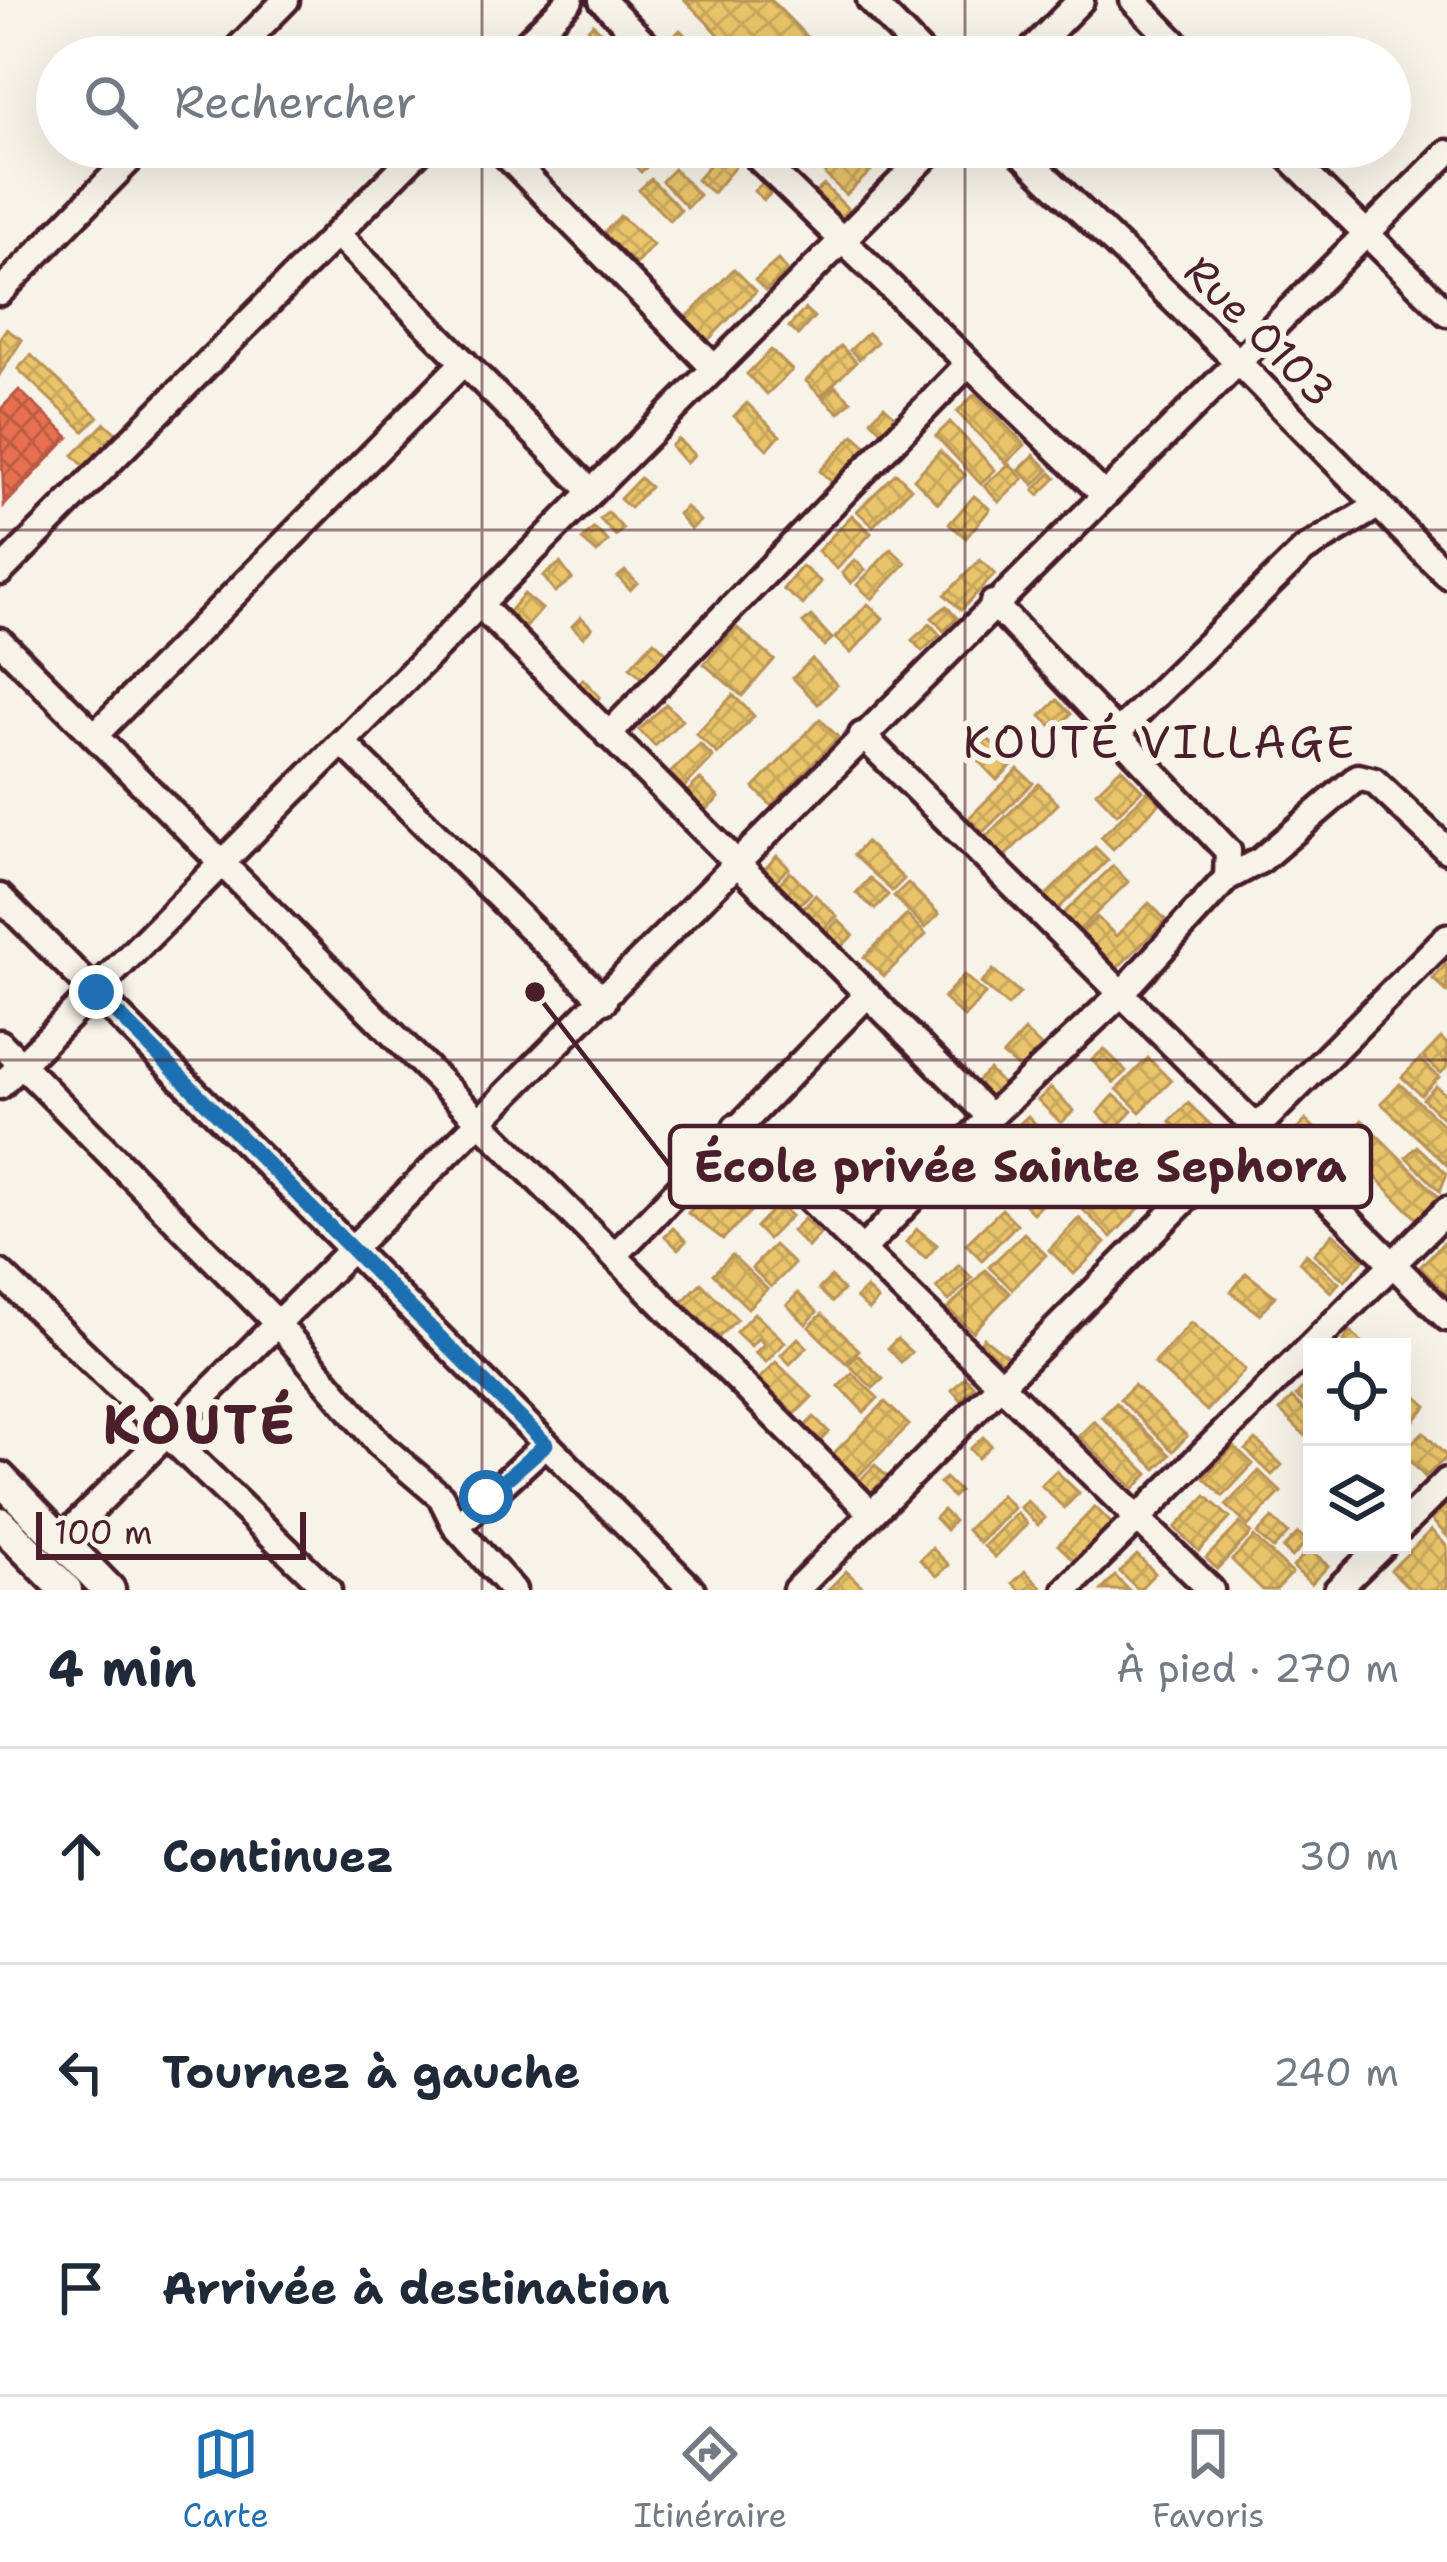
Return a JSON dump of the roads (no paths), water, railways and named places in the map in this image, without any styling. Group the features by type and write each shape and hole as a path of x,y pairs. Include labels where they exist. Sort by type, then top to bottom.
{"main road":[{"path":"0,1478 110,1590"},
{"path":"0,1523 66,1590"}],"street":[{"path":"251,36 286,0"},
{"path":"534,36 570,0"},
{"path":"602,0 637,36"},
{"path":"869,0 904,36"},
{"path":"1045,36 1082,0"},
{"path":"1133,0 1169,36"},
{"path":"60,1540 741,865 862,735 1447,153"},
{"path":"0,292 121,168"},
{"path":"0,572 402,168"},
{"path":"519,168 715,369"},
{"path":"768,168 1104,495"},
{"path":"0,1086 914,168"},
{"name":"Rue O103","path":"1037,168 1237,361 1447,575"},
{"path":"1300,168 1447,314"},
{"path":"337,234 590,490"},
{"path":"96,734 464,362"},
{"path":"608,735 968,364"},
{"path":"1114,735 1304,550 1379,506"},
{"path":"993,603 1228,851 1227,878"},
{"path":"480,605 990,1117"},
{"path":"0,641 617,1253 872,1514"},
{"path":"862,735 1447,1318"},
{"path":"343,743 604,1001"},
{"path":"864,1248 990,1117 1122,993 1227,878 1262,860 1358,777 1374,781 1447,850"},
{"path":"0,897 692,1590"},
{"path":"796,1590 1447,937"},
{"path":"617,1253 868,994"},
{"path":"0,1043 276,1322 380,1445 441,1497 456,1527 513,1590"},
{"path":"736,1127 1211,1590"},
{"path":"1066,1590 1447,1210"},
{"path":"0,1274 328,1590"},
{"path":"456,1527 546,1444"},
{"path":"1411,1517 1447,1480"},
{"path":"1336,1590 1374,1554"}],"place":[{"name":"École privée Sainte Sephora","path":"535,992"}],"district":[{"name":"KOUTÉ VILLAGE","path":"1160,742"},
{"name":"KOUTÉ","path":"200,1424"}]}
